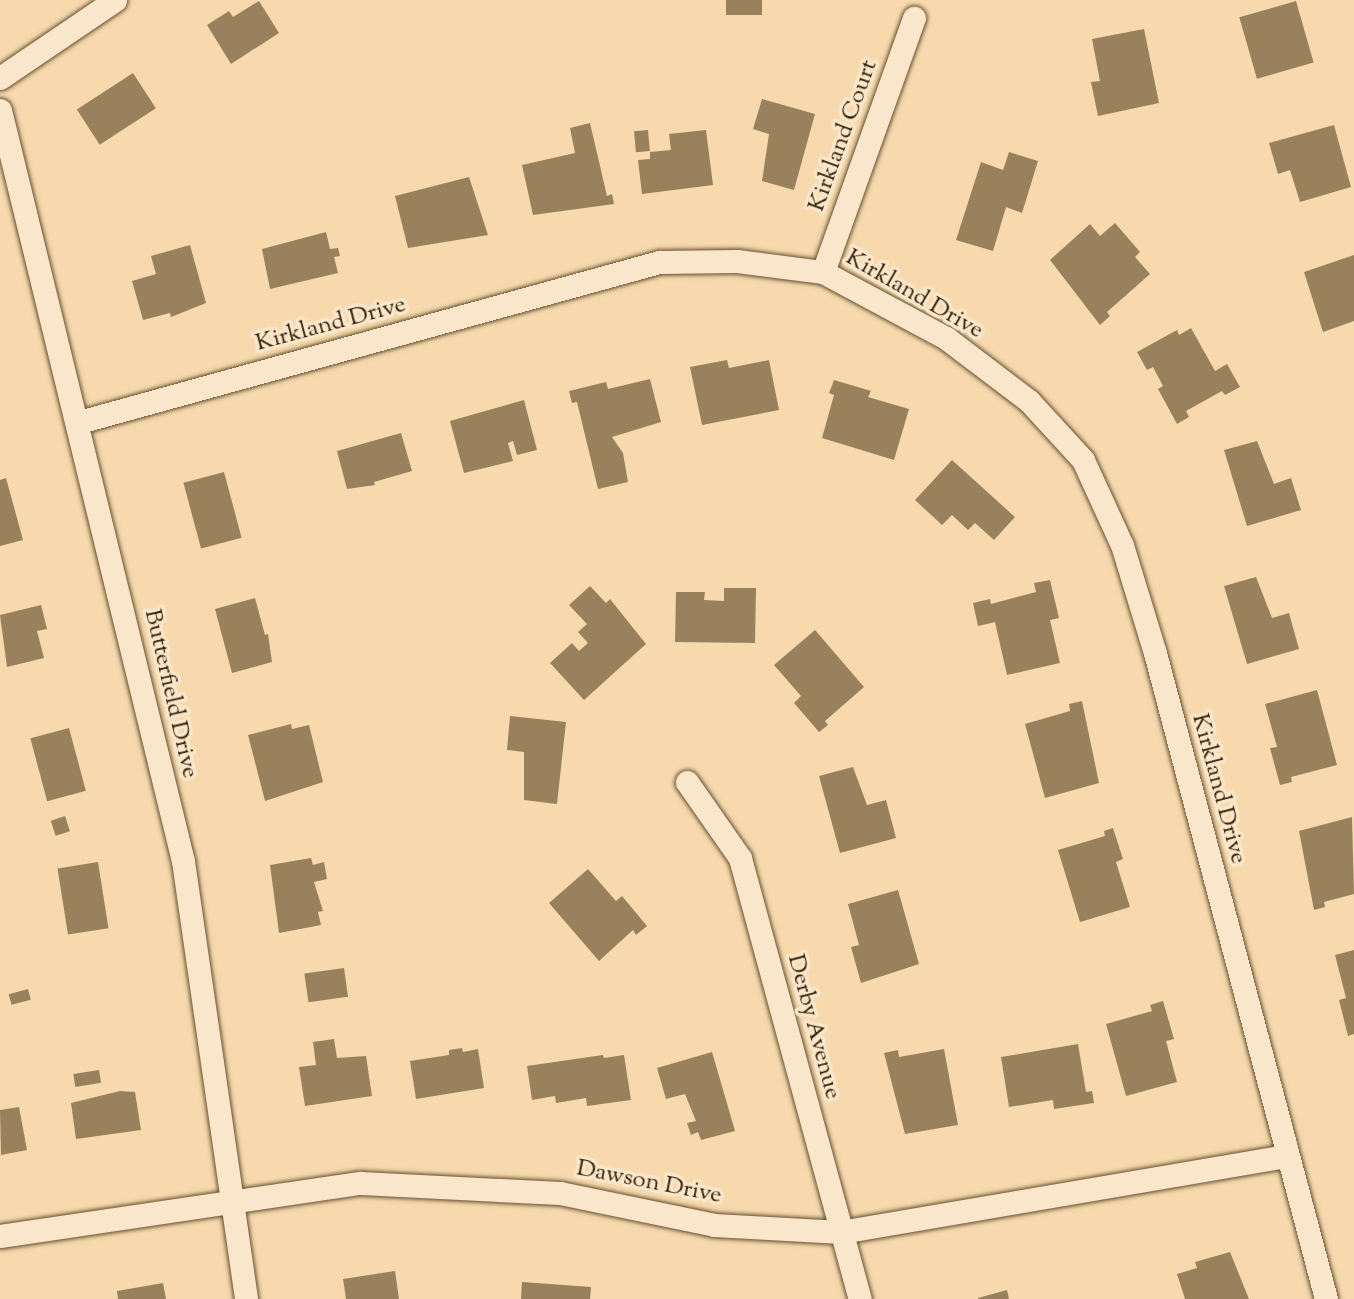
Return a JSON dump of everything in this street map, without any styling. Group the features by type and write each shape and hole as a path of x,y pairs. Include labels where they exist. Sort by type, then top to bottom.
{"street":[{"path":"0,78 115,0"},
{"name":"Kirkland Court","path":"823,272 914,18"},
{"name":"Butterfield Drive","path":"0,110 79,422 183,861 246,1299"},
{"name":"Kirkland Drive","path":"79,422 659,262 737,261 823,272 946,338 1029,401 1083,460 1122,545 1155,653 1326,1299"},
{"name":"Derby Avenue","path":"687,782 740,858 860,1299"},
{"name":"Dawson Drive","path":"0,1236 361,1183 473,1185 560,1193 714,1225 841,1232 1286,1156"}],"building":[{"path":"726,0 762,0 762,15 726,15"},
{"path":"259,1 279,33 231,64 207,25 229,11 233,17"},
{"path":"1296,1 1314,63 1257,79 1239,17"},
{"path":"1144,29 1159,103 1098,116 1091,82 1100,81 1092,39"},
{"path":"133,73 156,108 100,145 77,109"},
{"path":"762,99 815,114 794,190 762,181 769,134 753,129"},
{"path":"590,123 607,196 612,194 614,204 533,215 522,165 575,153 570,128"},
{"path":"1334,125 1351,187 1300,202 1290,170 1278,174 1269,143"},
{"path":"648,130 650,151 636,152 634,131"},
{"path":"706,130 713,185 642,194 638,160 650,159 650,152 671,150 669,134"},
{"path":"1009,152 1038,161 1022,213 1006,207 993,251 956,240 981,162 1003,170"},
{"path":"469,177 488,235 408,248 395,196"},
{"path":"1115,223 1140,252 1135,257 1150,274 1107,312 1110,316 1100,325 1050,260 1090,224 1100,236"},
{"path":"326,232 330,249 338,248 340,256 334,257 338,273 270,289 262,249"},
{"path":"190,245 206,303 171,317 170,313 143,320 132,281 156,274 151,256"},
{"path":"1354,255 1354,321 1323,332 1304,272"},
{"path":"1191,328 1215,371 1227,364 1240,387 1225,395 1222,391 1186,411 1189,417 1177,424 1158,389 1163,386 1153,367 1147,370 1137,352 1177,330 1179,335"},
{"path":"727,360 729,368 769,360 779,410 702,425 690,367"},
{"path":"650,379 661,422 612,437 623,453 628,482 598,489 577,402 572,403 569,391 606,382 608,389"},
{"path":"834,380 871,391 868,397 909,409 894,460 822,438 834,395 829,393"},
{"path":"524,400 537,450 517,455 513,441 508,443 513,461 464,473 450,421"},
{"path":"401,433 412,471 374,482 375,485 347,489 337,451"},
{"path":"1257,441 1274,484 1291,478 1301,510 1247,526 1224,450"},
{"path":"952,460 1015,517 994,540 975,523 968,530 952,515 942,525 915,500"},
{"path":"224,472 242,538 201,549 183,483"},
{"path":"6,478 23,540 0,546 0,480"},
{"path":"1256,577 1272,618 1289,613 1299,649 1247,664 1224,586"},
{"path":"1050,580 1059,618 1050,620 1060,663 1007,675 995,622 978,626 973,603 990,599 991,604 1036,592 1034,583"},
{"path":"590,586 606,603 610,599 646,644 584,700 550,663 572,643 579,651 588,643 578,632 587,624 569,605"},
{"path":"724,588 756,588 755,643 675,642 676,592 705,592 704,600 724,601"},
{"path":"255,598 265,635 268,634 272,662 232,673 215,609"},
{"path":"41,605 47,629 37,631 44,658 7,667 0,615"},
{"path":"815,630 864,687 825,721 828,725 819,732 794,703 801,696 774,665"},
{"path":"1317,690 1337,765 1291,777 1292,782 1280,785 1270,748 1277,747 1265,704"},
{"path":"1082,701 1099,783 1045,798 1025,724 1070,711 1069,704"},
{"path":"510,716 566,722 557,804 524,800 524,752 507,750"},
{"path":"291,724 292,729 309,725 323,782 265,801 248,735"},
{"path":"69,728 86,791 47,801 30,738"},
{"path":"853,767 867,805 886,800 896,838 840,853 819,776"},
{"path":"65,816 70,831 56,836 51,821"},
{"path":"1352,817 1354,894 1324,902 1325,907 1314,910 1299,831"},
{"path":"1113,828 1123,859 1116,862 1130,907 1080,922 1058,850 1105,836 1104,831"},
{"path":"311,858 313,865 324,862 327,879 314,882 323,911 318,912 321,925 279,933 270,865"},
{"path":"98,862 108,928 68,935 58,868"},
{"path":"588,869 616,901 622,896 647,926 636,935 633,930 599,961 549,903"},
{"path":"898,890 919,964 861,983 851,947 859,945 848,904"},
{"path":"1354,950 1354,1034 1348,1036 1339,1000 1346,998 1335,955"},
{"path":"344,968 348,997 308,1002 304,974"},
{"path":"28,989 31,1000 12,1005 9,994"},
{"path":"1163,1001 1174,1039 1166,1041 1177,1082 1126,1096 1106,1024 1152,1011 1150,1005"},
{"path":"334,1039 337,1058 366,1056 372,1096 305,1106 299,1067 316,1065 313,1042"},
{"path":"1078,1044 1086,1092 1092,1091 1094,1103 1054,1109 1053,1100 1009,1107 1001,1057"},
{"path":"462,1048 463,1052 478,1049 484,1088 416,1099 410,1061 449,1055 449,1050"},
{"path":"944,1049 958,1125 905,1134 884,1053 898,1050 899,1057"},
{"path":"712,1052 735,1131 701,1140 698,1132 691,1135 687,1123 696,1121 685,1094 666,1099 657,1068"},
{"path":"603,1055 604,1058 624,1055 631,1100 587,1106 586,1098 556,1103 555,1096 532,1100 527,1066"},
{"path":"99,1070 101,1083 75,1087 73,1074"},
{"path":"120,1091 135,1092 141,1130 76,1139 71,1103"},
{"path":"19,1107 27,1150 1,1155 0,1110"},
{"path":"1230,1252 1249,1299 1185,1299 1177,1274 1197,1268 1195,1262"},
{"path":"395,1271 399,1299 346,1299 343,1279"},
{"path":"522,1282 591,1287 590,1299 521,1299"},
{"path":"163,1283 166,1299 118,1299 117,1291"},
{"path":"1007,1290 1009,1299 978,1299 978,1298"}]}
